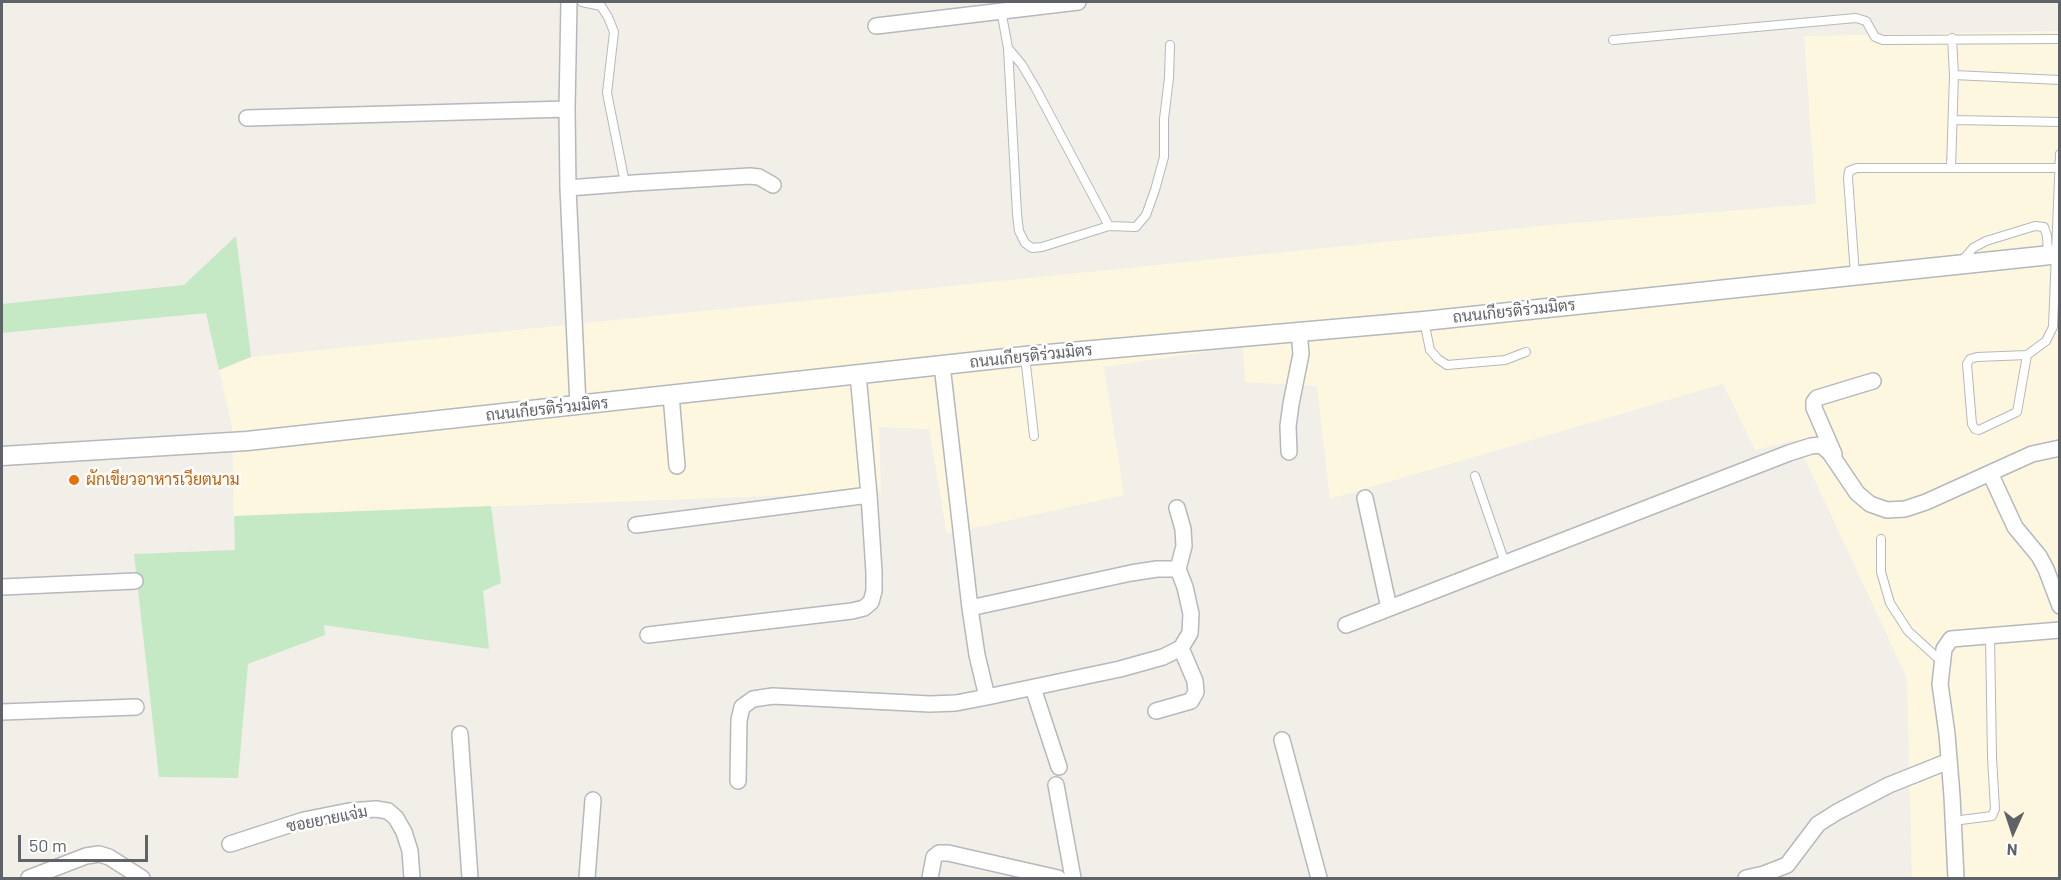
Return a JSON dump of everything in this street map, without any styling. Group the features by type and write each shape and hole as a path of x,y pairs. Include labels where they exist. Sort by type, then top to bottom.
{"street":[{"path":"569,2 568,188 578,406"},
{"path":"876,27 1078,2"},
{"path":"247,118 567,109"},
{"path":"568,188 750,176 759,177 773,185"},
{"name":"ถนนเกียรติร่วมมิตร","path":"2,456 247,441 1025,356 1424,321 2055,255"},
{"path":"1289,452 1288,426 1301,354 1299,331"},
{"path":"942,365 976,655 987,697"},
{"path":"648,635 852,611 864,608 871,602 874,591 870,495 858,374"},
{"path":"1873,381 1817,398 1814,402 1814,408 1839,465 1857,494 1869,504 1887,510 1905,509 2032,454 2060,448"},
{"path":"671,395 677,466"},
{"path":"1346,625 1811,446 1821,445 1839,465"},
{"path":"1990,473 2015,527 2039,556 2046,569 2060,606"},
{"path":"636,525 870,495"},
{"path":"1365,498 1389,608"},
{"path":"738,781 739,720 742,707 753,699 773,696 930,704 956,703 1120,669 1163,657 1181,648 1190,633 1191,614 1178,569 1184,546 1183,529 1177,508"},
{"path":"970,608 1131,573 1178,569"},
{"path":"2,587 135,581"},
{"path":"1956,879 1949,761 1940,684 1944,649 1951,639 2060,630"},
{"path":"1156,711 1191,701 1196,692 1195,681 1181,648"},
{"path":"1033,688 1059,767"},
{"path":"2,712 136,707"},
{"path":"460,735 471,879"},
{"path":"1281,740 1319,879"},
{"path":"1746,879 1787,865 1818,824 1837,812 1889,785 1949,761"},
{"path":"1056,784 1073,879"},
{"path":"587,879 593,800"},
{"name":"ซอยยายแจ่ม","path":"230,844 304,820 349,811 376,809 388,811 396,818 404,832 410,851 412,879"},
{"path":"930,879 934,856 939,853 948,853 1058,879"},
{"path":"29,879 86,856 99,854 109,857 142,879"}],"lane":[{"path":"582,2 601,6 614,32 607,93 625,183"},
{"path":"1001,10 1008,48 1019,231 1025,243 1032,248 1109,226 1136,227 1146,215 1164,157 1164,118 1170,45"},
{"path":"1613,40 1856,18 1866,21 1875,37 1879,39 2060,39"},
{"path":"1951,168 1954,75 1952,38"},
{"path":"1008,48 1022,65 1035,87 1109,226"},
{"path":"1954,75 2060,80"},
{"path":"1953,120 2060,122"},
{"path":"2027,355 2017,412 1975,429 1972,424 1967,364 1970,359 2027,355 2046,341 2053,327 2060,154"},
{"path":"1856,275 1849,171 1857,168 2059,168"},
{"path":"1960,264 1973,248 2036,226 2044,227 2055,255"},
{"path":"1424,321 1430,350 1447,365 1505,360 1526,352"},
{"path":"1025,356 1034,436"},
{"path":"1475,476 1505,563"},
{"path":"1881,539 1881,572 1890,603 1908,631 1943,663"},
{"path":"1953,820 1992,816 1995,808 1990,636"}],"shaded area":[{"path":"2059,31 2059,878 1912,878 1907,678 1796,440 1755,450 1723,384 1330,499 1317,386 1245,382 1243,346 1104,367 1124,495 947,534 929,429 879,427 881,492 234,516 232,426 219,370 251,357 1561,224 1816,204 1804,36"}],"green space":[{"path":"236,236 251,357 219,370 206,313 2,333 2,304 184,285"},
{"path":"491,506 501,583 483,591 489,649 324,625 325,635 248,664 238,778 159,777 134,554 235,550 234,516"}],"place":[{"name":"ผักเขียวอาหารเวียตนาม","path":"74,480"}]}
